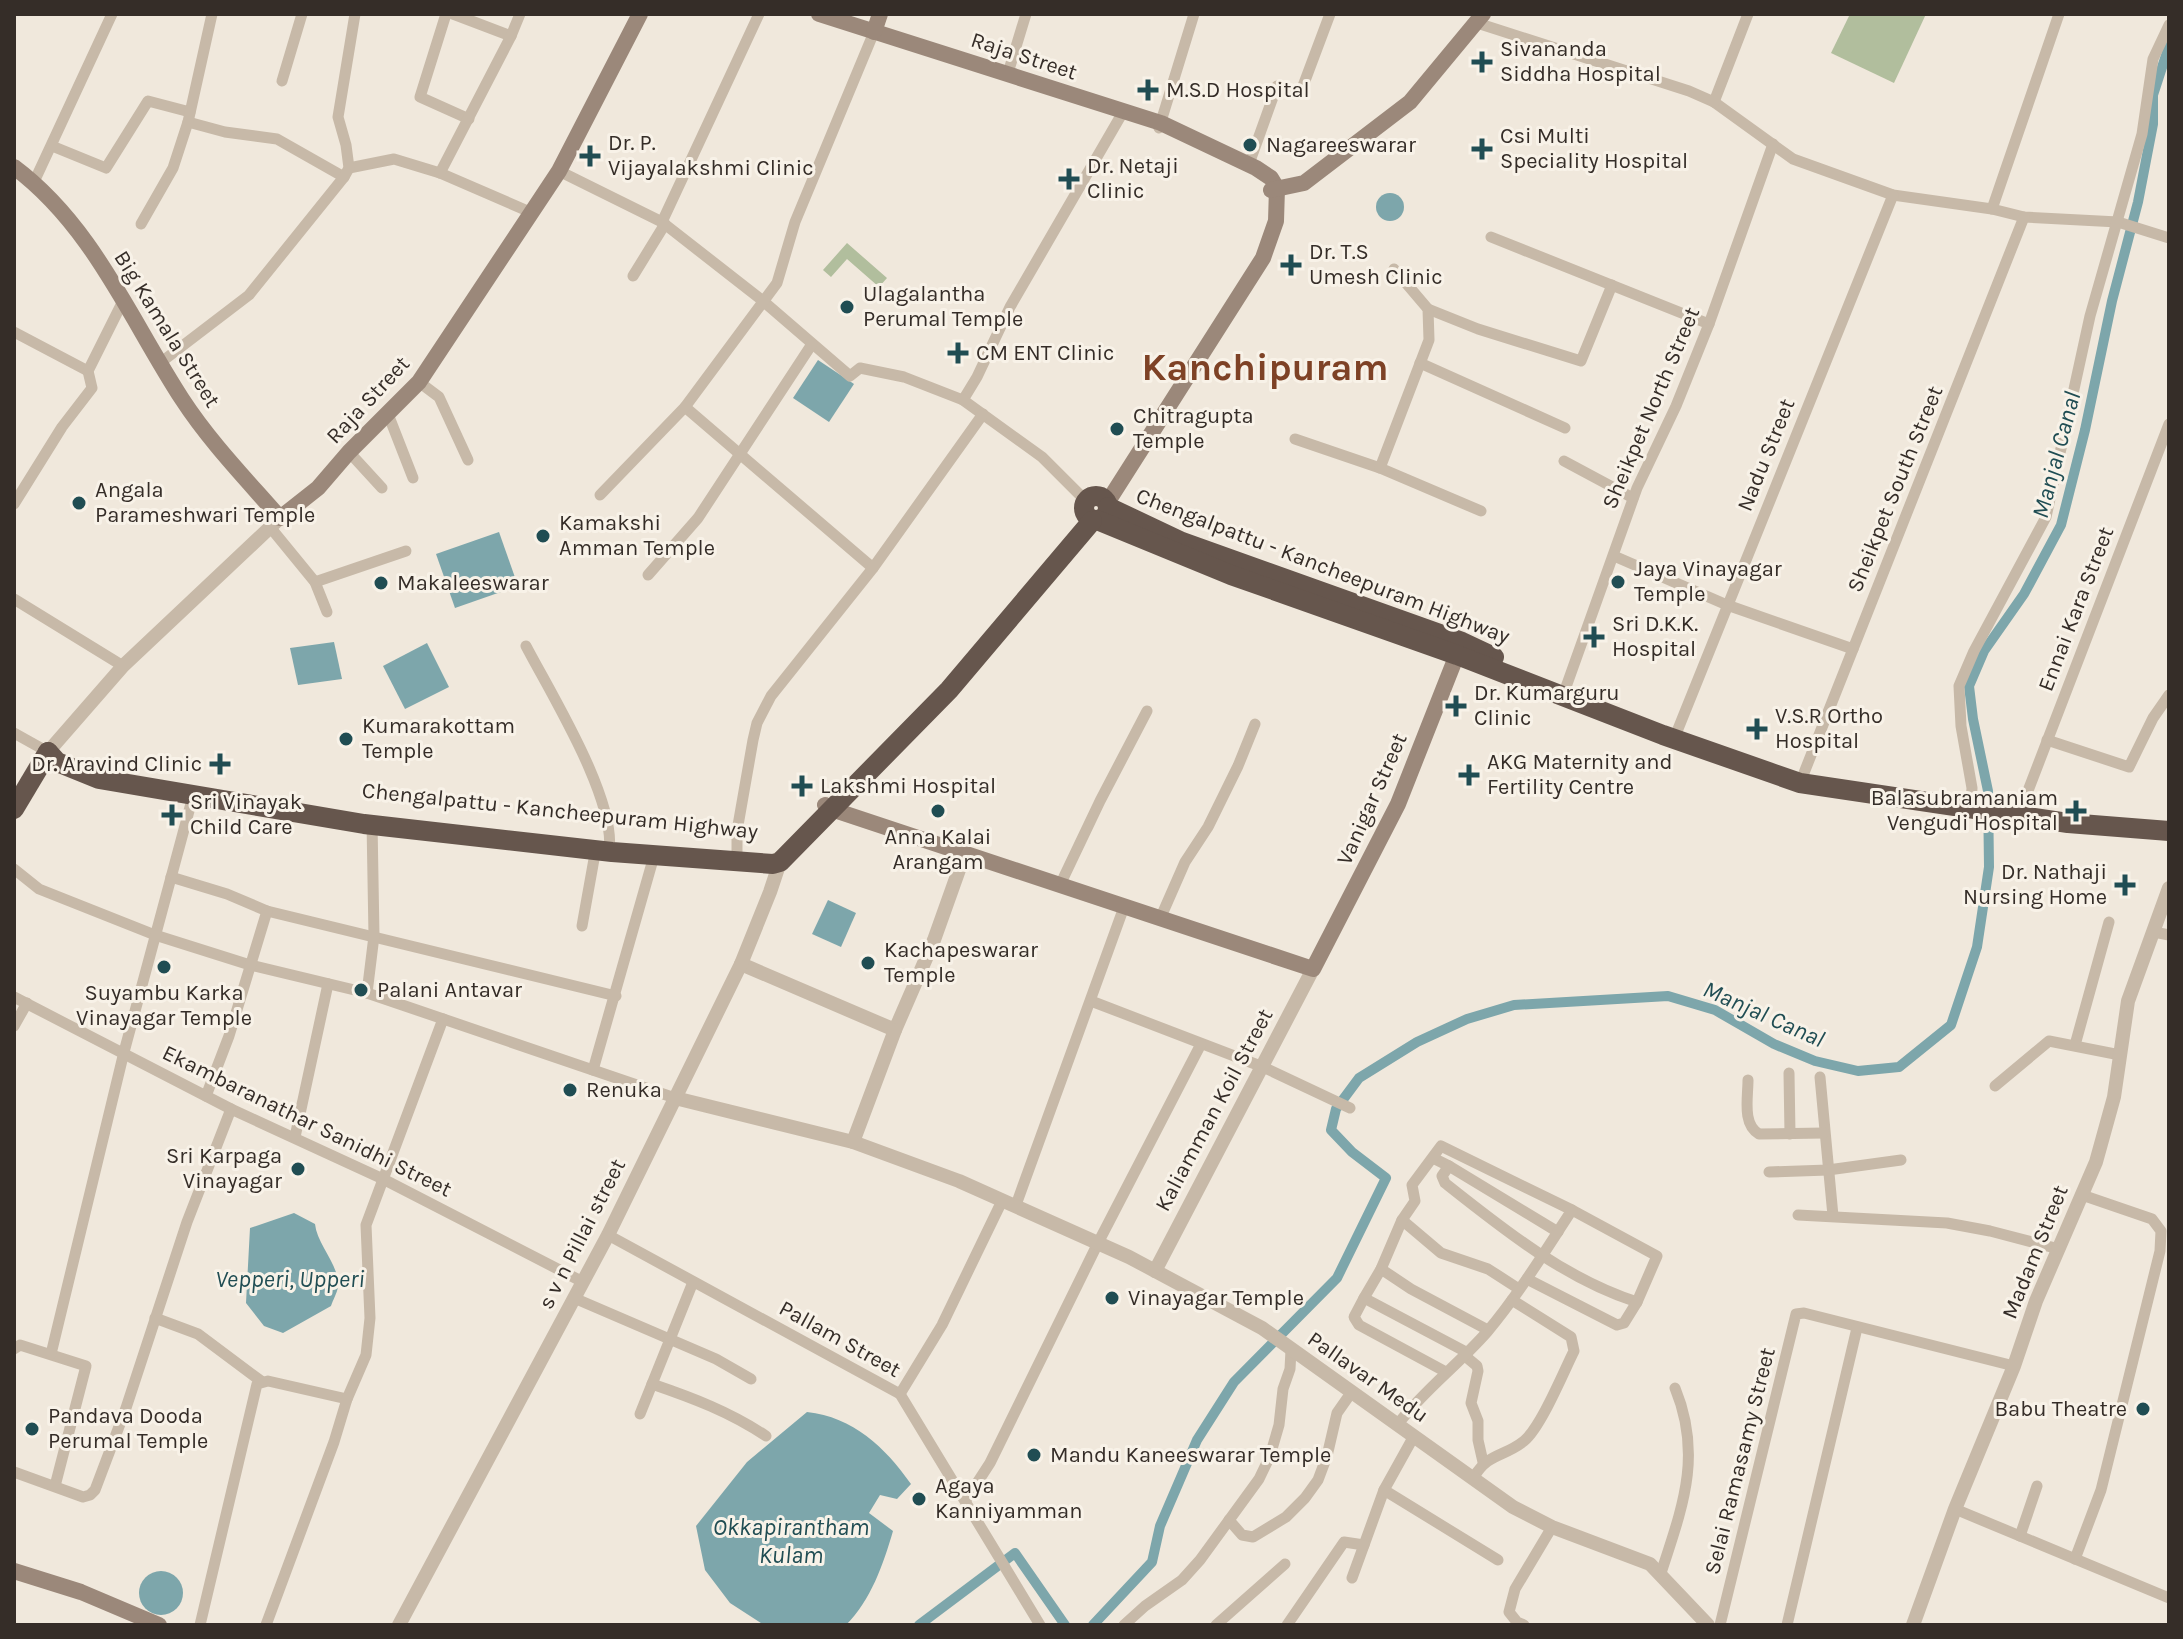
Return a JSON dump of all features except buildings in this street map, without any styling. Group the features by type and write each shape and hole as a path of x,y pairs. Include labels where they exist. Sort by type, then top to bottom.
{"highway":[{"path":"14,809 48,752 57,762 99,779 193,796 654,856 759,865 779,858 828,807 1097,509 1231,575 1459,648 1675,735 1801,779 1980,806 2068,823 2169,831"},
{"name":"Chengalpattu - Kancheepuram Highway","path":"1459,648 1566,687 1675,735"},
{"name":"Chengalpattu - Kancheepuram Highway","path":"48,752 96,768 194,789 371,820"},
{"path":"1980,806 2169,824"},
{"name":"Chengalpattu - Kancheepuram Highway","path":"603,847 779,858"}],"main road":[{"name":"Raja Street","path":"275,523 318,488 419,382 559,171 640,14"},
{"name":"Raja Street","path":"819,14 1123,112 1249,164 1271,178 1274,189"},
{"path":"874,32 880,14"},
{"path":"1097,509 1258,254 1271,214 1274,189 1304,183 1410,102 1480,18"},
{"name":"Raja Street","path":"1160,127 1253,173 1274,189"},
{"name":"Big Kamala Street","path":"14,167 58,204 72,222 201,426 275,523"},
{"name":"Vanigar Street","path":"1313,969 1398,804 1459,648"},
{"path":"828,807 1313,969"},
{"path":"14,1571 81,1592 159,1625"}],"street":[{"path":"34,182 112,14"},
{"path":"141,224 173,168 189,117 212,14"},
{"path":"282,81 302,14"},
{"path":"346,173 346,145 338,117 355,14"},
{"path":"446,14 420,97 469,119"},
{"path":"453,14 511,36"},
{"path":"440,173 520,14"},
{"path":"633,276 663,223 759,14"},
{"path":"1008,73 1026,14"},
{"path":"1160,127 1194,14"},
{"path":"1249,164 1277,86 1300,94 1330,14"},
{"path":"1714,102 1748,14"},
{"path":"1992,209 2059,14"},
{"path":"1480,18 1689,91 1714,102 1793,159 1893,195 1992,209 2024,217 2119,222 2169,238"},
{"path":"1980,806 1972,788 1961,726 1959,686 1974,651 2046,517 2090,316 2142,134 2153,59 2169,25"},
{"path":"600,495 685,407 777,283 795,222 874,32"},
{"path":"52,146 106,168 148,101 225,132 277,139 346,173"},
{"path":"963,400 1010,307 1123,112"},
{"name":"Sheikpet North Street","path":"1566,687 1633,498 1676,406 1709,324 1773,144"},
{"path":"160,363 249,295 346,173 394,159 440,173 530,212"},
{"path":"559,171 663,223 763,301 850,376 860,368 889,374 963,400 1042,457 1097,509"},
{"name":"Nadu Street","path":"1675,735 1893,195"},
{"name":"Sheikpet South Street","path":"1801,779 2024,217"},
{"path":"1491,237 1709,324"},
{"path":"1394,269 1428,309 1478,329 1581,361 1612,285"},
{"path":"14,504 62,427 92,388 88,371 123,301"},
{"path":"1380,468 1429,340 1428,309"},
{"path":"14,332 88,371"},
{"path":"648,575 698,518 812,344"},
{"path":"1420,363 1565,428"},
{"path":"419,382 439,397 468,460"},
{"path":"685,407 873,568"},
{"path":"388,414 413,478"},
{"path":"737,856 737,831 757,723 771,696 873,568 983,414"},
{"name":"Ennai Kara Street","path":"2021,809 2169,424"},
{"path":"1295,439 1380,468 1481,511"},
{"path":"349,452 382,488"},
{"path":"1564,461 1633,498"},
{"path":"275,523 315,582 327,612"},
{"name":"Raja Street","path":"48,752 123,666 275,523"},
{"path":"315,582 406,551"},
{"path":"1614,556 1727,605 1853,649"},
{"path":"14,599 123,666"},
{"path":"526,646 596,784 608,818 582,926"},
{"path":"2047,740 2129,767 2153,718 2169,695"},
{"path":"1060,885 1147,711"},
{"path":"1160,919 1185,862 1208,827 1233,777 1255,724"},
{"path":"14,733 48,752"},
{"path":"51,1354 124,1052 193,796"},
{"path":"367,993 374,936 371,820"},
{"path":"853,1142 895,1030 934,940 965,853"},
{"path":"593,1070 654,856"},
{"name":"s v n Pillai street","path":"399,1625 608,1235 741,964 770,892 779,858"},
{"path":"759,865 770,879 770,892"},
{"path":"14,869 39,889 155,935 250,965 367,993 675,1098"},
{"path":"171,877 227,894 267,911 616,996"},
{"name":"Madam Street","path":"1913,1625 1955,1509 2014,1366 2036,1301 2109,1123 2128,1001 2162,933 2169,888"},
{"path":"900,1394 1009,1203 1091,1001 1124,907"},
{"path":"206,1096 229,1036 267,911"},
{"path":"2075,1045 2109,922"},
{"path":"741,964 895,1030"},
{"name":"Kaliamman Koil Street","path":"1155,1271 1313,969"},
{"path":"295,1137 328,984"},
{"name":"Ekambaranathar Sanidhi Street","path":"14,997 231,1109 383,1179 583,1282"},
{"path":"1091,1001 1263,1067 1350,1108"},
{"path":"14,1026 27,1003"},
{"path":"266,1625 368,1347 370,1318 365,1235 373,1203 443,1019"},
{"path":"1995,1086 2049,1041 2120,1055"},
{"path":"966,1500 990,1463 1098,1243 1201,1044"},
{"path":"1789,1073 1790,1134"},
{"path":"1820,1077 1833,1216"},
{"path":"1748,1080 1748,1123 1752,1130 1759,1134 1824,1133"},
{"name":"Pallavar Medu","path":"675,1098 853,1142 959,1181 1155,1271 1262,1328 1513,1507 1552,1527 1650,1564 1708,1625"},
{"path":"14,1472 83,1497 95,1490 126,1408 187,1222 231,1109"},
{"path":"1446,1372 1359,1325 1354,1317 1381,1269 1402,1220 1415,1201 1412,1185 1443,1145 1657,1256 1637,1302 1624,1323 1617,1325 1519,1289"},
{"path":"1433,1158 1558,1232"},
{"path":"1769,1172 1828,1170 1901,1160"},
{"path":"1449,1166 1442,1176 1445,1183 1543,1256 1615,1295 1637,1302"},
{"path":"2075,1559 2101,1490 2160,1251 2161,1231 2152,1219 2082,1195"},
{"path":"1397,1425 1413,1404 1488,1330 1543,1256 1572,1210"},
{"path":"1798,1215 1947,1223 2059,1249"},
{"path":"1402,1220 1441,1253 1488,1269 1519,1289 1571,1337 1574,1351 1527,1439 1510,1451 1483,1462 1474,1477"},
{"name":"Pallam Street","path":"608,1235 900,1394 1040,1625"},
{"path":"1381,1269 1411,1289 1488,1330"},
{"path":"640,1414 693,1282"},
{"path":"574,1298 716,1359 751,1379"},
{"path":"1364,1298 1466,1354 1478,1371 1471,1403 1478,1421 1483,1462"},
{"name":"Selai Ramasamy Street","path":"1720,1625 1796,1314 1804,1313 1857,1328"},
{"path":"155,1318 198,1334 261,1381 347,1399"},
{"path":"1787,1625 1857,1328 2014,1366"},
{"path":"14,1349 20,1345 86,1364 55,1486"},
{"path":"1124,1625 1182,1580 1259,1479 1279,1425 1291,1350"},
{"path":"200,1625 254,1389 261,1381"},
{"path":"652,1384 734,1415 766,1436"},
{"path":"1661,1573 1685,1500 1689,1458 1683,1409 1675,1388"},
{"path":"1229,1520 1242,1535 1253,1537 1286,1517 1305,1498 1318,1480 1337,1413 1351,1393"},
{"path":"1352,1578 1384,1490 1414,1436"},
{"path":"2020,1536 2037,1486"},
{"path":"1384,1490 1498,1560"},
{"path":"1955,1509 2169,1598"},
{"path":"1524,1625 1509,1612 1512,1598 1552,1527"},
{"path":"1287,1625 1344,1542 1364,1545"},
{"path":"1216,1625 1285,1564"}],"green space":[{"path":"1850,14 1926,14 1894,83 1831,53"},
{"path":"847,243 887,278 879,287 847,259 831,277 823,270"}],"water":[{"path":"1390,193 1400,197 1404,207 1400,217 1390,221 1380,217 1376,207 1380,197"},
{"path":"818,360 854,384 829,422 793,398"},
{"path":"499,532 518,586 455,608 436,554"},
{"path":"334,642 342,679 298,685 290,648"},
{"path":"427,643 449,687 405,709 383,666"},
{"path":"828,900 856,913 841,947 812,934"},
{"name":"Vepperi, Upperi","path":"294,1213 315,1224 336,1271 338,1287 331,1306 283,1333 264,1326 246,1303 250,1228"},
{"name":"Okkapirantham Kulam","path":"807,1412 839,1420 866,1436 879,1446 911,1484 897,1499 880,1495 869,1513 893,1531 869,1593 846,1625 764,1625 730,1603 705,1570 696,1526 747,1462"},
{"path":"161,1571 177,1577 183,1593 177,1609 161,1615 145,1609 139,1593 145,1577"}],"waterway":[{"name":"Manjal Canal","path":"1093,1625 1152,1562 1160,1526 1197,1440 1234,1382 1337,1278 1386,1178 1352,1152 1331,1130 1336,1109 1359,1078 1417,1042 1467,1019 1514,1005 1668,996 1715,1010 1774,1044 1815,1061 1858,1071 1899,1067 1951,1025 1977,947 1989,867 1988,791 1969,686 1984,651 2024,594 2061,525 2138,202 2153,124 2153,95 2169,46"},
{"name":"Manjal Canal","path":"919,1625 1015,1553 1065,1625"}],"place":[{"name":"Sivananda Siddha Hospital","path":"1482,62"},
{"name":"M.S.D Hospital","path":"1148,90"},
{"name":"Nagareeswarar","path":"1250,145"},
{"name":"Csi Multi Speciality Hospital","path":"1482,149"},
{"name":"Dr. P. Vijayalakshmi Clinic","path":"590,156"},
{"name":"Dr. Netaji Clinic","path":"1069,179"},
{"name":"Dr. T.S Umesh Clinic","path":"1291,265"},
{"name":"Ulagalantha Perumal Temple","path":"847,307"},
{"name":"CM ENT Clinic","path":"958,353"},
{"name":"Chitragupta Temple","path":"1117,429"},
{"name":"Angala Parameshwari Temple","path":"79,503"},
{"name":"Kamakshi Amman Temple","path":"543,536"},
{"name":"Jaya Vinayagar Temple","path":"1618,582"},
{"name":"Makaleeswarar","path":"381,583"},
{"name":"Sri D.K.K. Hospital","path":"1594,637"},
{"name":"Dr. Kumarguru Clinic","path":"1456,706"},
{"name":"V.S.R Ortho Hospital","path":"1757,729"},
{"name":"Kumarakottam Temple","path":"346,739"},
{"name":"Dr. Aravind Clinic","path":"220,764"},
{"name":"AKG Maternity and Fertility Centre","path":"1469,775"},
{"name":"Lakshmi Hospital","path":"802,786"},
{"name":"Anna Kalai Arangam","path":"938,811"},
{"name":"Balasubramaniam Vengudi Hospital","path":"2076,811"},
{"name":"Sri Vinayak Child Care","path":"172,815"},
{"name":"Dr. Nathaji Nursing Home","path":"2125,885"},
{"name":"Kachapeswarar Temple","path":"868,963"},
{"name":"Suyambu Karka Vinayagar Temple","path":"164,967"},
{"name":"Palani Antavar","path":"361,990"},
{"name":"Renuka","path":"570,1090"},
{"name":"Sri Karpaga Vinayagar","path":"298,1169"},
{"name":"Vinayagar Temple","path":"1112,1298"},
{"name":"Babu Theatre","path":"2143,1409"},
{"name":"Pandava Dooda Perumal Temple","path":"32,1429"},
{"name":"Mandu Kaneeswarar Temple","path":"1034,1455"},
{"name":"Agaya Kanniyamman","path":"919,1499"}],"district":[{"name":"Kanchipuram","path":"1265,367"}]}
